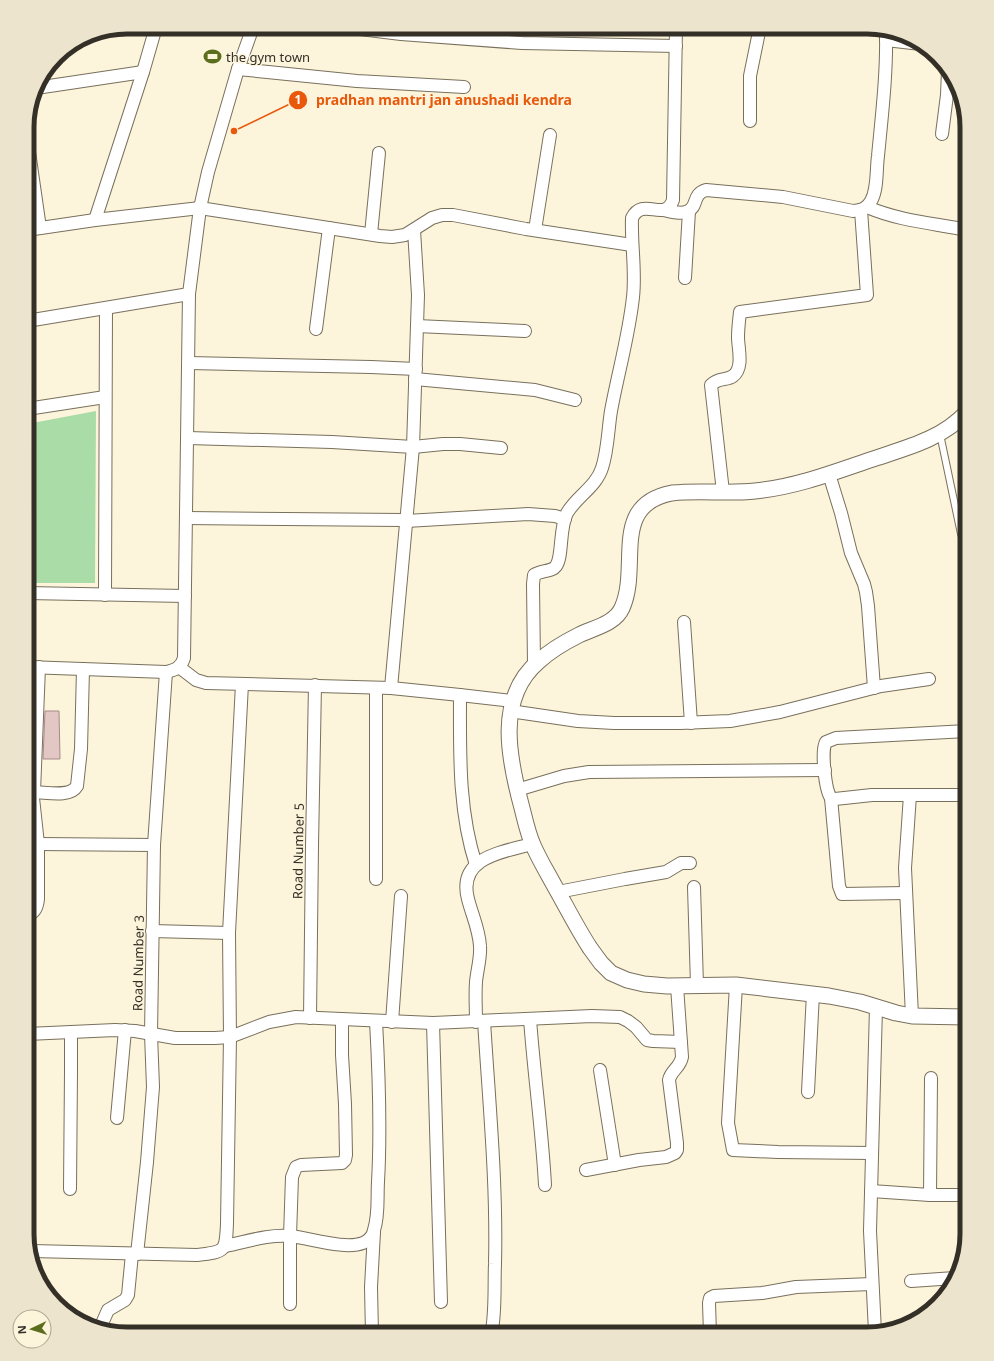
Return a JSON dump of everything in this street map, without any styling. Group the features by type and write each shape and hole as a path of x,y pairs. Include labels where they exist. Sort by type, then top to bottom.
{"street":[{"path":"94,220 143,72 154,34"},
{"path":"34,667 166,672 174,670 183,663 188,438 189,294 200,208 208,172 238,69 250,34"},
{"path":"426,34 522,43 676,46"},
{"path":"663,210 671,206 674,192 676,34"},
{"path":"750,121 750,76 758,34"},
{"path":"723,492 711,385 720,379 730,378 735,375 738,370 740,312 867,295 864,209 871,201 876,177 885,73 886,36"},
{"path":"238,69 357,81 464,87"},
{"path":"43,87 143,72"},
{"path":"942,134 948,79"},
{"path":"535,230 550,135"},
{"path":"371,234 379,153"},
{"path":"34,186 40,228"},
{"path":"534,665 534,575 553,569 556,566 559,558 561,535 565,519 568,513 590,488 602,468 611,412 634,296 632,218 635,212 644,209 676,212 689,211 693,208 697,195 701,191 706,190 783,197 853,211 864,209 908,220 960,229"},
{"path":"34,229 94,220 200,208 392,237 405,235 432,218 453,215 535,230 632,245"},
{"path":"685,278 689,211"},
{"path":"316,329 330,228"},
{"path":"391,688 413,447 418,295 414,230"},
{"path":"34,320 189,294"},
{"path":"104,595 106,308"},
{"path":"417,326 525,331"},
{"path":"189,363 371,366 415,374 535,390 575,400"},
{"path":"34,408 105,397"},
{"path":"960,419 940,434 899,450 797,484 754,491 672,493 660,496 646,503 641,508 634,522 626,596 621,610 614,618 605,624 579,635 551,651 534,665 519,686 511,706 509,731 511,762 532,844 590,948 601,963 611,973 627,980 644,984 677,986 736,985 813,993 860,1002 912,1016 960,1017"},
{"path":"188,438 332,442 413,447 443,444 477,445 501,448"},
{"path":"829,474 851,553 866,592 874,688"},
{"path":"186,518 406,521 528,514 555,516 565,519"},
{"path":"34,593 185,596"},
{"path":"684,622 691,723"},
{"path":"34,718 40,667"},
{"path":"179,667 196,680 206,683 391,688 460,695 578,721 648,724 691,723 756,717 874,688 902,682 929,679"},
{"path":"34,798 71,792 75,790 77,786 81,749 83,669"},
{"name":"Road Number 3","path":"102,1324 108,1310 125,1300 128,1295 151,1125 153,1087 151,1034 154,845 166,672"},
{"path":"36,1251 196,1256 218,1252 223,1250 225,1246 227,1223 230,1036 229,933 242,684"},
{"name":"Road Number 5","path":"310,1018 315,685"},
{"path":"376,688 376,879"},
{"path":"460,695 461,768 464,817 471,850 476,865"},
{"path":"906,893 842,894 839,886 831,798 828,791 825,770 824,746 830,739 846,737 960,731"},
{"path":"517,790 564,776 590,772 825,770"},
{"path":"831,798 835,799 872,795 960,795"},
{"path":"910,795 905,868 912,1016"},
{"path":"34,818 38,844 34,857"},
{"path":"38,844 154,845"},
{"path":"492,1327 495,1215 480,1022 475,994 480,946 479,934 466,887 470,871 476,865 500,853 532,844"},
{"path":"558,892 666,872 681,863 690,863"},
{"path":"34,880 37,906 34,912"},
{"path":"694,887 697,985"},
{"path":"392,1022 401,896"},
{"path":"152,931 229,933"},
{"path":"736,985 728,1123 733,1150 872,1153"},
{"path":"586,1170 671,1156 677,1150 668,1080 670,1074 681,1062 677,986"},
{"path":"808,1092 813,993"},
{"path":"875,1326 870,1231 876,1007"},
{"path":"34,1034 94,1030 125,1030 193,1039 230,1036 269,1022 283,1018 296,1017 433,1023 592,1016 620,1017 628,1020 647,1040 681,1042"},
{"path":"530,1018 535,1079 544,1154 545,1185"},
{"path":"290,1304 292,1177 296,1167 307,1164 342,1163 345,1160 346,1155 342,1019"},
{"path":"372,1327 371,1287 379,1158 379,1083 376,1021"},
{"path":"433,1023 441,1302"},
{"path":"117,1118 125,1030"},
{"path":"70,1189 72,1072 71,1032"},
{"path":"600,1070 615,1165"},
{"path":"930,1195 931,1078"},
{"path":"871,1191 930,1195 960,1195"},
{"path":"225,1246 271,1236 290,1236 349,1245 361,1244 369,1240 374,1232"},
{"path":"911,1281 949,1278"},
{"path":"710,1327 709,1303 710,1298 714,1296 762,1293 796,1287 872,1284"}],"lane":[{"path":"940,434 960,529"}],"green space":[{"path":"96,411 95,583 34,583 34,423"}],"building":[{"path":"45,711 59,711 60,759 43,759"}],"place":[{"name":"the gym town","path":"213,57"},
{"name":"pradhan mantri jan anushadi kendra","path":"234,131"}]}
